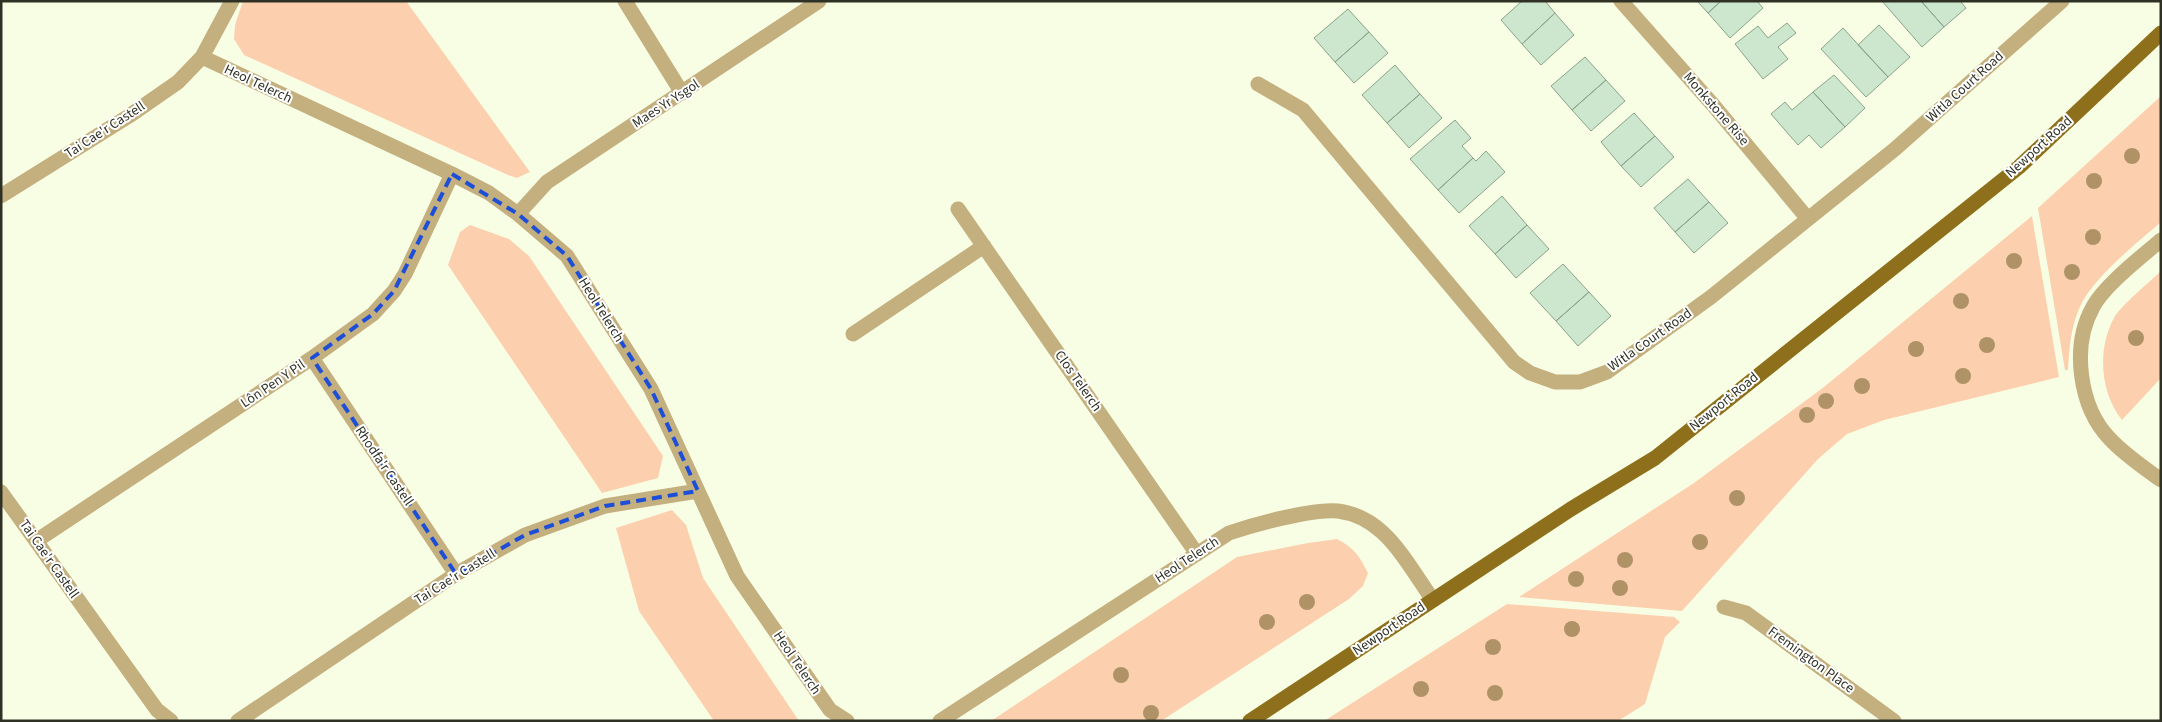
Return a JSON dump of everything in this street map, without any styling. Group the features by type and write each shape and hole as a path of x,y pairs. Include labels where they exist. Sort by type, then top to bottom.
{"main road":[{"name":"Newport Road","path":"1250,721 1571,508 1655,458 2019,167 2161,34"}],"street":[{"path":"202,57 232,1"},
{"path":"625,1 682,94"},
{"name":"Maes Yr Ysgol","path":"518,214 547,182 820,1"},
{"name":"Monkstone Rise","path":"1621,1 1714,106 1808,219"},
{"name":"Witla Court Road","path":"1258,84 1303,110 1514,362 1530,373 1555,382 1580,382 1607,372 1711,297 1895,149 2062,1"},
{"name":"Heol Telerch","path":"202,57 489,193 518,214 567,256 651,389 737,576 830,710 846,721"},
{"name":"Tai Cae'r Castell","path":"1,196 138,110 178,82 202,57"},
{"name":"Lôn Pen Y Pil","path":"36,541 312,358 373,314 394,291 414,256 452,174"},
{"name":"Clos Telerch","path":"958,209 1197,554"},
{"path":"2161,240 2134,263 2093,306 2085,327 2081,353 2082,377 2096,420 2115,444 2134,461 2161,480"},
{"path":"853,334 984,246"},
{"name":"Rhodfa'r Castell","path":"312,358 456,574"},
{"name":"Tai Cae'r Castell","path":"238,721 456,574 525,535 605,506 698,491"},
{"name":"Tai Cae'r Castell","path":"1,492 156,710 171,721"},
{"name":"Heol Telerch","path":"940,721 1229,533 1250,526 1309,513 1336,511 1356,515 1383,532 1433,600"},
{"name":"Fremington Place","path":"1724,607 1746,613 1894,721"}],"highlighted area":[{"path":"452,174 518,214 567,256 651,389 698,491 605,506 525,535 456,574 312,358 373,314 394,291"}],"shaded area":[{"path":"243,1 406,1 530,172 517,178 508,175 244,55 234,39 235,25"},
{"path":"2161,96 2161,222 2115,262 2093,286 2085,298 2079,309 2072,331 2068,370 2065,370 2038,208"},
{"path":"2032,216 2059,377 1884,420 1847,434 1818,459 1682,611 1519,597 1694,483 1824,387"},
{"path":"470,225 509,239 529,256 663,456 658,478 602,493 448,265 460,232"},
{"path":"2161,271 2161,378 2122,420 2109,397 2105,384 2103,357 2105,343 2117,313"},
{"path":"672,510 686,525 703,578 799,721 714,721 639,611 616,528"},
{"path":"1337,539 1352,549 1365,567 1368,573 1363,586 1349,599 1161,721 991,721 1237,557"},
{"path":"1507,604 1674,617 1680,622 1665,637 1645,704 1618,721 1324,721"}],"building":[{"path":"1522,1 1545,1 1555,13 1522,44 1501,20"},
{"path":"1697,1 1721,1 1708,13"},
{"path":"1721,1 1757,1 1763,8 1730,38 1708,13"},
{"path":"1882,1 1921,1 1944,27 1922,47"},
{"path":"1921,1 1960,1 1966,8 1944,27"},
{"path":"1348,9 1369,32 1335,62 1314,38"},
{"path":"1555,13 1574,35 1541,65 1522,44"},
{"path":"1787,23 1796,33 1778,47 1788,59 1763,79 1735,44 1758,26 1768,38"},
{"path":"1879,25 1910,57 1888,77 1858,45"},
{"path":"1843,28 1888,77 1866,97 1821,49"},
{"path":"1369,32 1388,53 1354,83 1335,62"},
{"path":"1585,57 1606,80 1572,110 1551,86"},
{"path":"1395,65 1420,94 1387,123 1362,95"},
{"path":"1834,75 1865,108 1845,127 1813,92"},
{"path":"1606,80 1625,101 1591,131 1572,110"},
{"path":"1813,92 1845,127 1821,148 1809,135 1798,145 1771,114 1785,102 1792,110"},
{"path":"1420,94 1442,118 1409,148 1387,123"},
{"path":"1634,113 1655,136 1621,166 1601,142"},
{"path":"1455,120 1471,138 1462,146 1473,158 1438,190 1410,159"},
{"path":"1655,136 1674,157 1641,187 1621,166"},
{"path":"1486,151 1505,172 1459,213 1438,190 1473,158 1476,161"},
{"path":"1688,179 1709,202 1675,232 1654,208"},
{"path":"1502,196 1527,225 1495,254 1469,226"},
{"path":"1709,202 1728,223 1694,253 1675,232"},
{"path":"1527,225 1549,249 1516,278 1495,254"},
{"path":"1563,264 1589,292 1556,321 1530,293"},
{"path":"1589,292 1611,316 1578,346 1556,321"}]}
